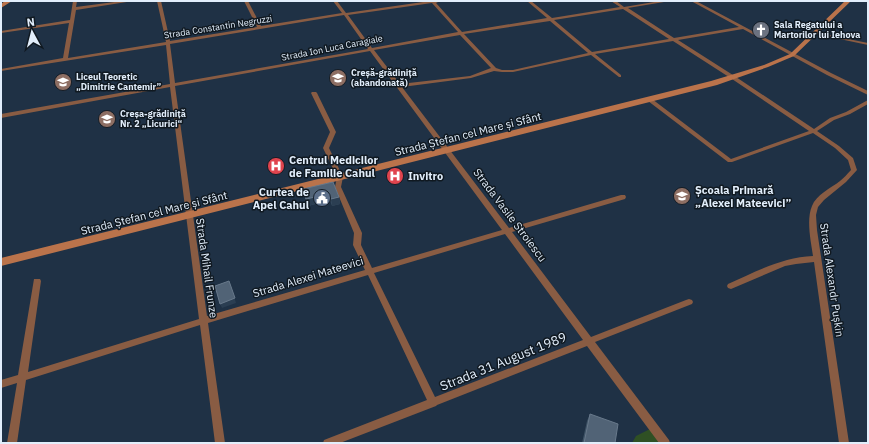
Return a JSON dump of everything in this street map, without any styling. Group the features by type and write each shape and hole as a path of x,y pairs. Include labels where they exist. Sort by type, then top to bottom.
{"main road":[{"path":"1,6 10,1"},
{"name":"Strada Ștefan cel Mare și Sfânt","path":"1,262 734,78 792,55 848,1"}],"street":[{"path":"65,60 75,1"},
{"path":"73,9 131,1"},
{"name":"Strada Mihail Frunze","path":"159,1 168,43 189,215 220,443"},
{"path":"246,1 260,28"},
{"name":"Strada Vasile Stroiescu","path":"335,1 666,443"},
{"path":"434,1 494,69"},
{"name":"Strada Constantin Negruzzi","path":"1,70 434,1"},
{"path":"529,1 619,76"},
{"path":"613,1 814,131"},
{"name":"Strada Ion Luca Caragiale","path":"1,116 462,33 668,1"},
{"path":"693,1 792,55 868,93"},
{"path":"1,32 71,21"},
{"path":"399,86 471,77 494,69 513,71 592,53 743,28"},
{"path":"816,33 868,44"},
{"path":"314,93 333,132 326,148 340,177 338,187 358,232 357,245 433,403"},
{"path":"650,100 730,161 814,131 832,119 848,113 868,102"},
{"name":"Strada Alexandr Pușkin","path":"814,131 844,152 851,159 854,170 844,181 822,198 815,206 813,215 844,443"},
{"name":"Strada Alexei Mateevici","path":"1,384 203,321 623,197"},
{"path":"731,286 777,266 799,260 818,259"},
{"path":"12,443 37,281"},
{"name":"Strada 31 August 1989","path":"328,443 688,302"}],"green space":[{"path":"650,429 659,443 632,443 636,436"}],"building":[{"path":"333,182 339,197 331,199 329,194 306,199 303,189"},
{"path":"229,281 235,298 220,304 215,286"},
{"path":"590,414 618,424 615,443 584,443"}],"place":[{"name":"Sala Regatului a Martorilor lui Iehova","path":"761,30"},
{"name":"Creșă-grădiniță (abandonată)","path":"338,78"},
{"name":"Liceul Teoretic „Dimitrie Cantemir”","path":"63,82"},
{"name":"Creșa-grădiniță Nr. 2 „Licurici“","path":"107,119"},
{"name":"Centrul Medicilor de Familie Cahul","path":"276,166"},
{"name":"Invitro","path":"395,176"},
{"name":"Școala Primară „Alexei Mateevici”","path":"682,196"},
{"name":"Curtea de Apel Cahul","path":"322,198"}]}
